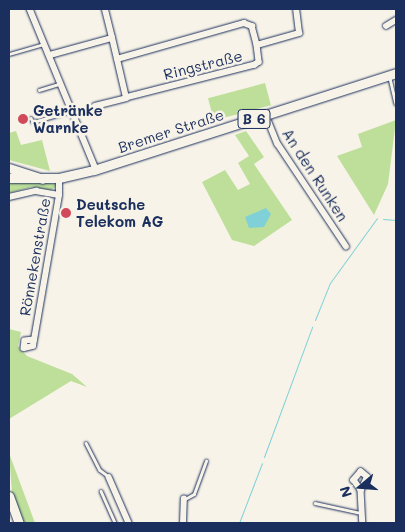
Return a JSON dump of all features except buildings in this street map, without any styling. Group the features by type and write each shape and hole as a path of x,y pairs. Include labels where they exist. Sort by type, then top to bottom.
{"main road":[{"name":"Bremer Straße","path":"9,178 59,178 96,170 393,74"},
{"name":"B 6","path":"9,168 42,179"},
{"path":"9,496 20,523"}],"street":[{"path":"30,9 96,170"},
{"path":"105,9 126,98"},
{"path":"257,45 299,34 296,9"},
{"path":"386,26 396,20"},
{"name":"Ringstraße","path":"95,106 255,66 259,62 252,26 244,23 117,59"},
{"path":"50,55 112,38"},
{"name":"An den Runken","path":"266,115 278,144 346,246"},
{"name":"Rönnekenstraße","path":"34,340 58,195 59,178"},
{"path":"9,197 36,191 58,195"},
{"path":"109,477 129,523"},
{"path":"361,490 363,523"},
{"path":"183,523 184,499"}],"lane":[{"path":"9,54 45,43"},
{"path":"393,74 396,103"},
{"path":"39,90 61,83"},
{"path":"31,118 33,122 72,110"},
{"path":"86,443 100,470 109,477"},
{"path":"184,499 194,494 206,461"},
{"path":"101,491 115,523"},
{"path":"315,503 363,513"}],"green space":[{"path":"265,83 271,105 214,120 208,98"},
{"path":"396,120 388,184 374,215 337,156 362,147 358,134"},
{"path":"16,131 21,145 42,140 50,171 9,160 9,133"},
{"path":"246,131 264,157 254,164 292,220 254,246 232,240 202,182 225,170 238,190 250,184 238,163 249,156 235,135"},
{"path":"9,182 50,183 57,185 51,191 32,187 9,193"},
{"path":"9,329 21,332 18,346 27,356 72,374 87,387 71,381 9,419"},
{"path":"9,453 35,523 24,523 12,493"}],"water":[{"path":"266,208 271,214 264,227 249,228 245,217"}],"waterway":[{"path":"315,320 330,283 377,218"},
{"path":"383,219 396,220"},
{"path":"264,457 312,327"},
{"path":"239,523 262,463"}],"place":[{"name":"Getränke Warnke","path":"23,119"},
{"name":"Deutsche Telekom AG","path":"66,213"}]}
